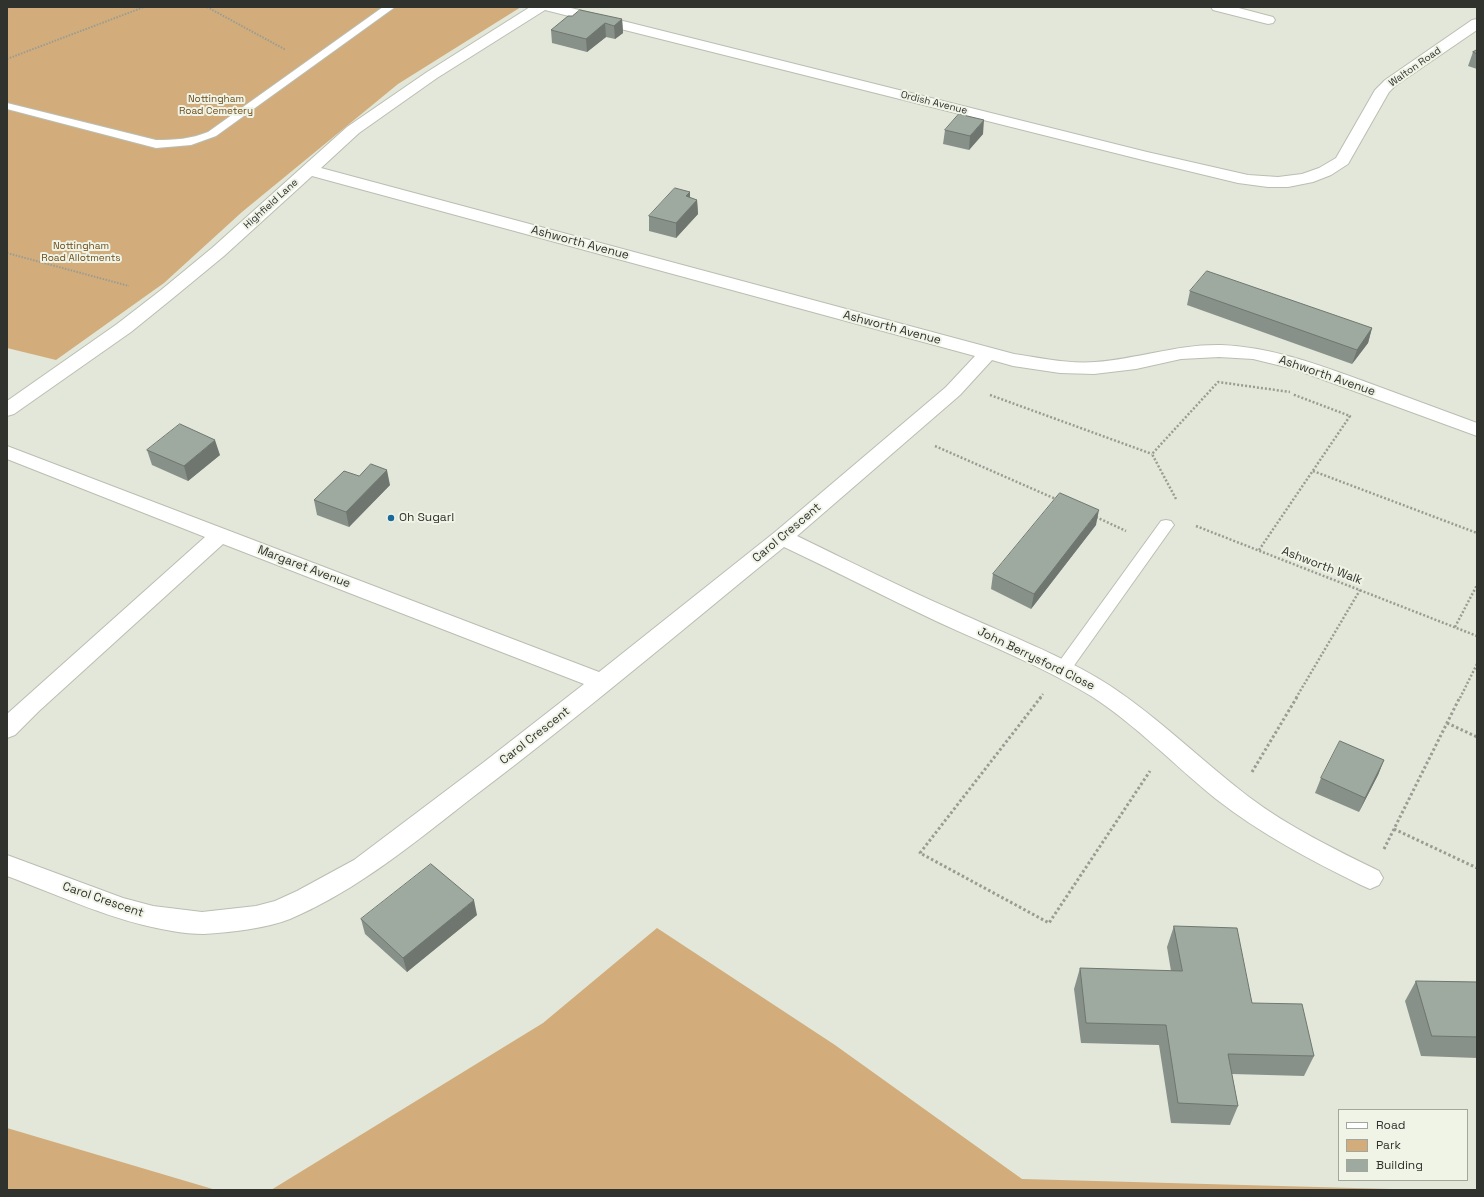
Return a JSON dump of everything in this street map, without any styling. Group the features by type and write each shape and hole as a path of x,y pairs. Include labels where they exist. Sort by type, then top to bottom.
{"street":[{"name":"Highfield Lane","path":"7,410 124,328 167,294 218,252 353,130 394,101 540,7"},
{"name":"Ordish Avenue","path":"550,7 804,69 1155,159 1242,179 1283,182 1308,178 1320,174"},
{"path":"1218,7 1268,20"},
{"name":"Walton Road","path":"1320,174 1333,168 1342,161 1377,99 1390,83 1477,23"},
{"name":"Ashworth Avenue","path":"309,170 1013,360 1060,367 1094,368 1136,363 1181,353 1233,352 1270,357 1315,370 1477,430"},
{"name":"Carol Crescent","path":"7,865 120,908 153,917 202,923 256,917 280,911 318,893 363,867 493,769 782,537 953,391 988,353"},
{"name":"Margaret Avenue","path":"7,452 602,682"},
{"path":"7,729 31,705 220,535"},
{"name":"John Berrysford Close","path":"782,537 1084,681 1113,700 1235,800 1273,828 1370,878"}],"lane":[{"path":"7,106 156,144 182,144 199,141 212,134 390,7"},
{"path":"1062,670 1166,525"}],"path":[{"path":"7,59 144,7"},
{"path":"207,7 310,64"},
{"path":"7,253 130,286 167,294"},
{"path":"1289,393 1315,370"},
{"path":"1152,454 1218,382 1289,393 1350,416 1259,550"},
{"path":"960,384 1152,454 1177,502"},
{"path":"905,432 1058,500"},
{"path":"1313,471 1477,533"},
{"name":"Ashworth Walk","path":"1166,525 1170,516 1477,636"},
{"path":"1095,517 1153,543"},
{"path":"1455,628 1477,585"},
{"path":"1235,800 1360,590"},
{"path":"1370,878 1477,664"},
{"path":"1062,670 920,853 1049,923 1167,744"},
{"path":"1447,723 1477,737"},
{"path":"1394,829 1477,868"}],"green space":[{"name":"Nottingham Road Cemetery","path":"7,7 521,7 398,84 242,212 164,283 56,360 7,348"},
{"path":"657,928 835,1045 1022,1179 1428,1190 271,1190 543,1023"},
{"path":"7,1128 216,1190 7,1190"}],"building":[{"path":"580,10 622,19 614,26 605,23 586,39 551,30 568,16 572,16"},
{"path":"959,114 984,120 970,136 945,130"},
{"path":"675,188 690,192 686,196 697,200 676,223 649,216"},
{"path":"1207,271 1372,328 1357,350 1190,291"},
{"path":"180,424 215,440 184,466 147,450"},
{"path":"371,464 387,470 346,512 314,500 344,471 359,476"},
{"path":"1060,493 1099,510 1034,594 993,574"},
{"path":"1340,741 1384,760 1365,798 1321,778"},
{"path":"431,864 474,900 403,958 361,919"},
{"path":"1174,926 1237,928 1252,1003 1302,1004 1314,1056 1228,1054 1238,1106 1178,1103 1166,1025 1086,1023 1080,968 1182,971"},
{"path":"1416,981 1477,982 1477,1037 1432,1036"}],"place":[{"name":"Oh Sugar!","path":"391,518"}],"park label":[{"name":"Nottingham Road Allotments","path":"81,252"}]}
